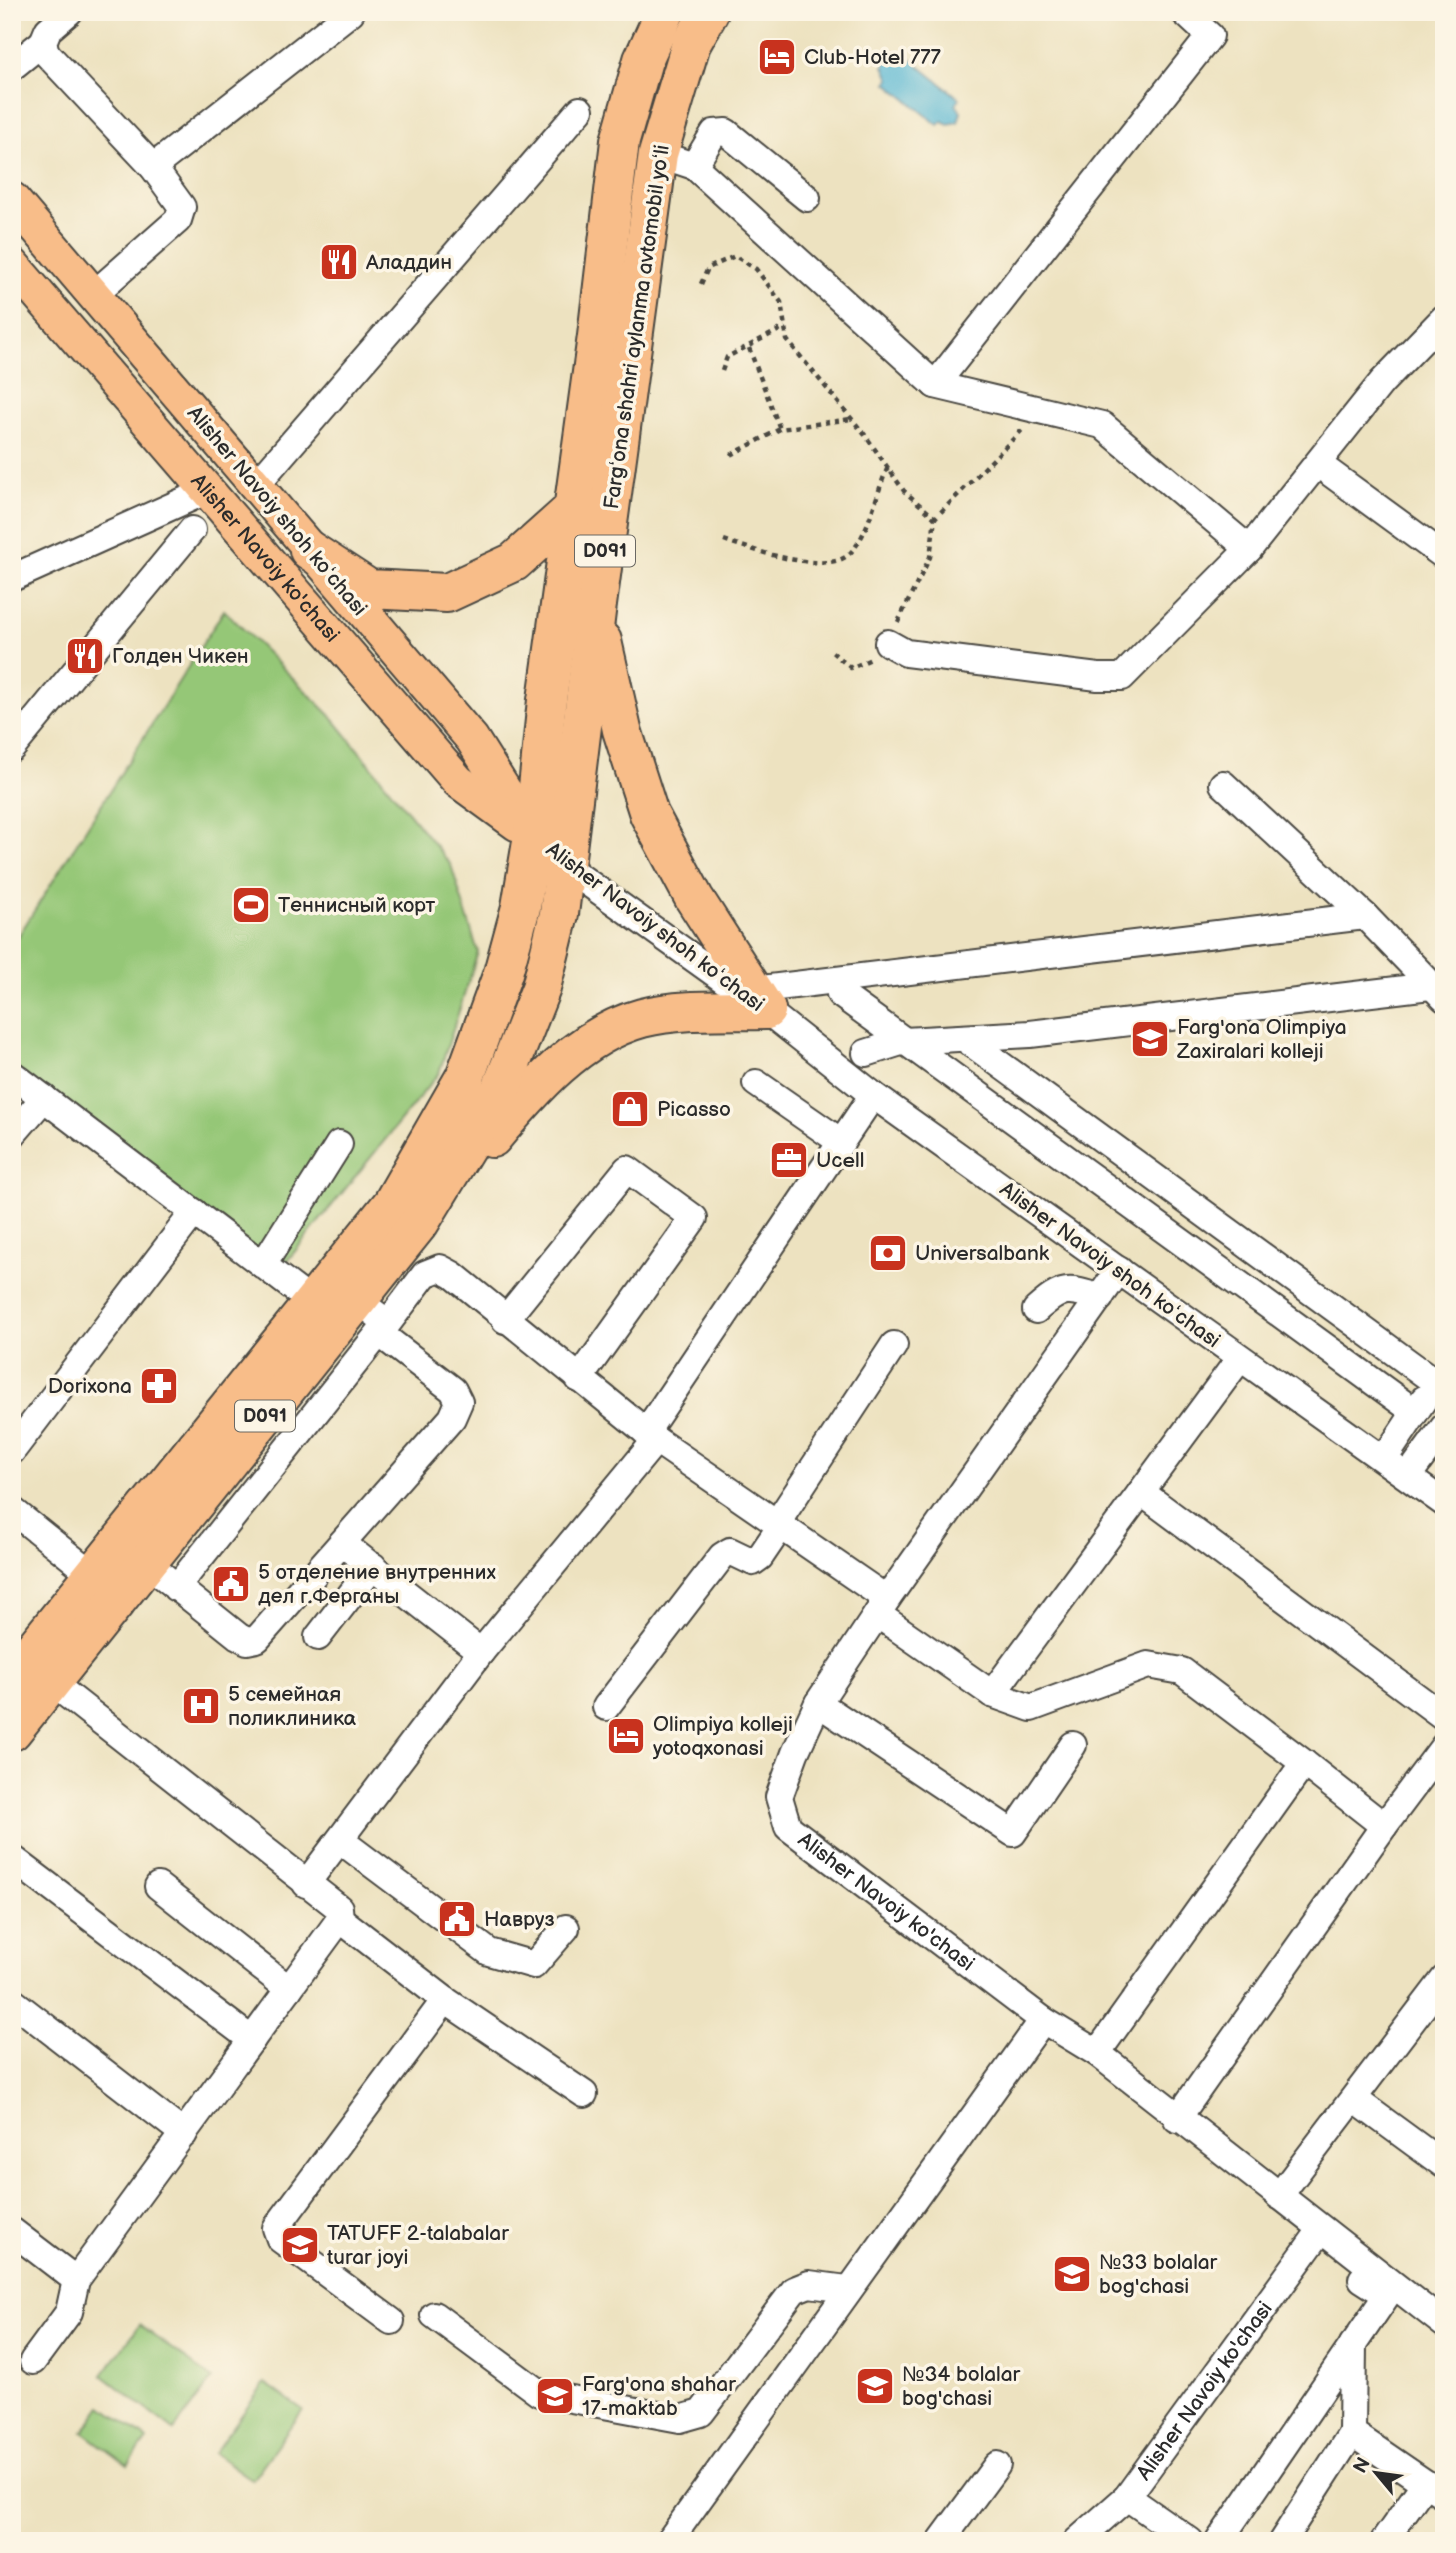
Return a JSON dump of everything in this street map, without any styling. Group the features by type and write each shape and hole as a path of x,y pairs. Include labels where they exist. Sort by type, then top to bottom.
{"highway":[{"name":"Fargʻona shahri aylanma avtomobil yoʻli","path":"12,1676 392,1204 466,1077 503,973 521,907 533,836 545,711 620,141 643,60 665,12"},
{"name":"Fargʻona shahri aylanma avtomobil yoʻli","path":"12,1731 51,1682 162,1576 357,1300 420,1222 500,1090 541,988 559,914 596,612 658,154 691,44 709,12"},
{"path":"309,550 369,589 447,593 514,562 573,509"},
{"path":"420,1222 530,1093 564,1062 604,1034 642,1018 760,1000 694,898 649,814 622,730 596,612"}],"main road":[{"name":"Alisher Navoiy shoh koʻchasi","path":"12,199 472,739 533,836 566,867"},
{"name":"Alisher Navoiy ko'chasi","path":"12,264 458,781 533,836"}],"street":[{"path":"12,67 43,42 48,30 69,12"},
{"path":"153,167 351,12"},
{"path":"935,385 1210,36 1184,12"},
{"path":"43,42 46,54 153,167 182,207 178,220 93,295"},
{"path":"255,486 580,110"},
{"path":"694,166 713,133 726,132 807,198"},
{"path":"658,154 694,166 935,385 1102,425 1249,549"},
{"path":"888,643 905,653 1098,677 1122,677 1249,549 1382,382 1444,318"},
{"path":"1318,464 1444,556"},
{"path":"13,577 206,491"},
{"path":"12,748 192,530"},
{"path":"1223,785 1365,916 1437,992"},
{"name":"Alisher Navoiy shoh koʻchasi","path":"566,867 760,1000 873,1095 1444,1503"},
{"path":"760,1000 1365,916"},
{"path":"866,1053 904,1041 1030,1034 1437,992"},
{"path":"840,994 1415,1412"},
{"path":"964,1038 1200,1210 1439,1376 1384,1459"},
{"path":"12,1074 313,1303"},
{"path":"756,1083 841,1142"},
{"path":"306,1884 481,1652 651,1436 873,1095"},
{"path":"12,1136 44,1098"},
{"path":"263,1265 339,1144"},
{"path":"505,1320 627,1169 694,1218 579,1379"},
{"path":"1174,1237 1200,1210"},
{"path":"12,1451 194,1212"},
{"path":"357,1300 384,1328 453,1390 459,1402 452,1418 257,1639 247,1641 162,1576 384,1328 425,1274 440,1268 453,1275 505,1320 651,1436 779,1525 992,1694 1031,1708 1149,1665 1182,1671 1384,1826"},
{"name":"Alisher Navoiy ko'chasi","path":"1119,1270 882,1606 818,1703 779,1797 788,1827 1043,2020 1097,2053 1279,2196 1316,2237 1444,2324"},
{"path":"1036,1310 1055,1294 1072,1288 1100,1298"},
{"path":"606,1707 722,1556 730,1551 753,1562 760,1557 894,1345"},
{"path":"992,1694 1240,1358"},
{"path":"1408,1476 1444,1427"},
{"path":"1141,1492 1444,1717"},
{"path":"12,1510 93,1575"},
{"path":"342,1543 481,1652"},
{"path":"318,1637 373,1566"},
{"path":"33,2361 69,2312 76,2280 340,1919 339,1908 51,1682"},
{"path":"818,1703 1013,1833 1073,1745"},
{"path":"1178,2119 1444,1745"},
{"path":"1097,2053 1304,1763"},
{"path":"340,1840 489,1952 534,1965 566,1928"},
{"path":"12,1858 252,2039"},
{"path":"158,1886 289,1989"},
{"path":"340,1919 445,2000 584,2094"},
{"path":"1279,2196 1441,1988"},
{"path":"391,2321 280,2239 276,2228 445,2000"},
{"path":"12,2001 184,2134"},
{"path":"668,2541 1043,2020"},
{"path":"1354,2099 1444,2165"},
{"path":"12,2231 76,2280"},
{"path":"1219,2541 1387,2295 1316,2237"},
{"name":"Alisher Navoiy ko'chasi","path":"1077,2541 1127,2497 1316,2237"},
{"path":"434,2315 539,2393 680,2419 701,2413 793,2290 809,2284 847,2289"},
{"path":"1282,2541 1352,2433 1353,2344"},
{"path":"1352,2433 1435,2489 1384,2541"},
{"path":"942,2541 997,2465"},
{"path":"1127,2497 1189,2541"}],"path":[{"path":"701,284 708,268 735,256 756,269 781,302 787,340 852,418 904,491 935,518"},
{"path":"722,371 727,358 785,327"},
{"path":"749,348 780,429"},
{"path":"832,652 851,667 875,658 888,643 930,557 935,518 1040,410"},
{"path":"731,455 780,429 852,418"},
{"path":"724,540 763,554 831,563 848,555 869,522 888,467"}],"green space":[{"name":"Теннисный корт","path":"224,610 330,715 451,865 478,952 439,1073 279,1271 12,1069 12,946"},
{"path":"140,2325 212,2379 174,2430 102,2375"},
{"path":"265,2383 303,2410 252,2480 214,2453"},
{"path":"102,2406 147,2439 128,2465 83,2432"}],"water":[{"path":"898,57 904,61 908,57 960,99 956,104 961,112 958,122 948,124 942,121 938,125 887,83 890,79 884,66 887,60"}],"place":[{"name":"Club-Hotel 777","path":"777,57"},
{"name":"Аладдин","path":"339,262"},
{"name":"Голден Чикен","path":"85,656"},
{"name":"Теннисный корт","path":"251,905"},
{"name":"Farg'ona Olimpiya Zaxiralari kolleji","path":"1150,1039"},
{"name":"Picasso","path":"630,1109"},
{"name":"Ucell","path":"789,1160"},
{"name":"Universalbank","path":"888,1253"},
{"name":"Dorixona","path":"159,1386"},
{"name":"5 отделение внутренних дел г.Ферганы","path":"231,1584"},
{"name":"5 семейная поликлиника","path":"201,1706"},
{"name":"Olimpiya kolleji yotoqxonasi","path":"626,1736"},
{"name":"Навруз","path":"457,1919"},
{"name":"TATUFF 2-talabalar turar joyi","path":"300,2245"},
{"name":"№33 bolalar bog'chasi","path":"1072,2274"},
{"name":"№34 bolalar bog'chasi","path":"875,2386"},
{"name":"Farg'ona shahar 17-maktab","path":"555,2396"}]}
